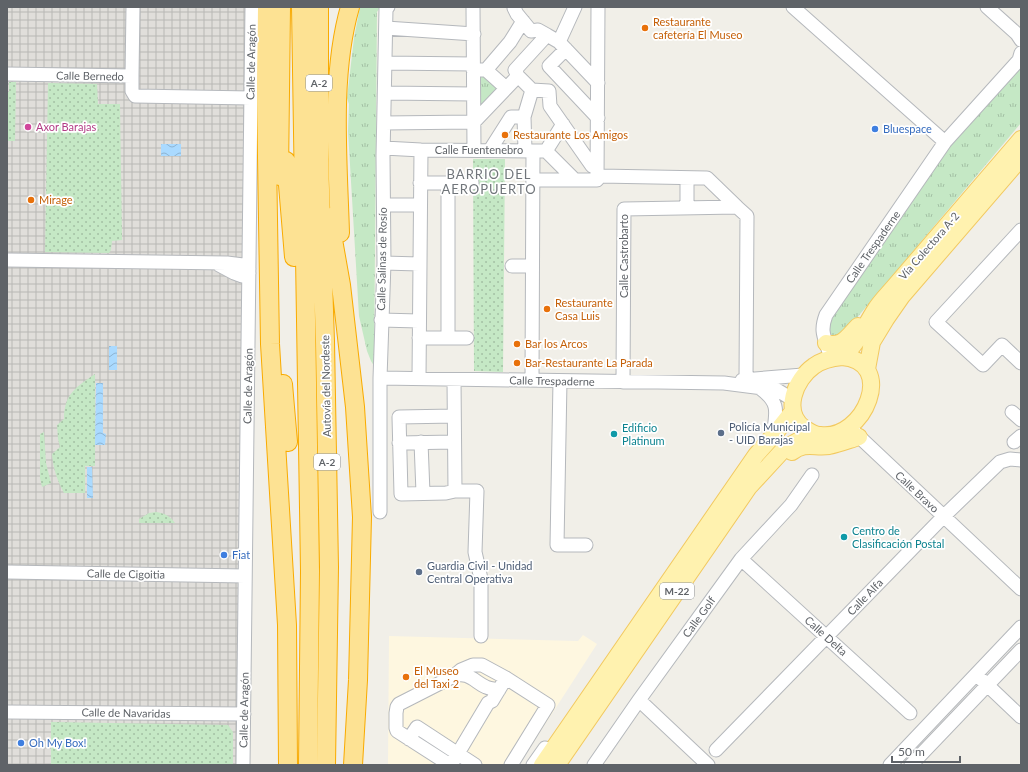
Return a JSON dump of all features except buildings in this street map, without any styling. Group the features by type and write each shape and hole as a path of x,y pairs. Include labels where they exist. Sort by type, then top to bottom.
{"highway":[{"path":"267,7 266,94 270,344 287,625 288,765"},
{"path":"281,7 278,297 280,348 286,413 290,507 292,765"},
{"name":"Autovía del Nordeste","path":"301,7 310,571 308,765"},
{"name":"Autovía del Nordeste","path":"319,7 319,159 325,348 329,567 326,765"},
{"path":"341,285 337,120 342,43 350,7"},
{"path":"281,50 287,182 296,299 307,366"},
{"path":"319,159 341,285 355,407 362,517 357,696 353,765"}],"main road":[{"name":"Vía Colectora A-2","path":"837,357 851,350 876,310 1021,139"},
{"name":"Vía Colectora A-2","path":"867,369 872,342 902,296 1021,158"},
{"path":"826,343 832,345 839,344 876,310"},
{"path":"749,487 797,448 806,445 828,446 854,432 872,389 867,369 859,361 850,357 837,357 824,360 813,366 803,375 796,388 792,405 800,425 812,433 821,436 854,432"},
{"name":"M-22","path":"542,765 756,455 773,436 792,405"},
{"name":"M-22","path":"557,765 749,487 785,448 812,433"}],"street":[{"path":"132,76 133,7"},
{"name":"Calle de Aragón","path":"243,765 252,7"},
{"name":"Calle Salinas de Rosío","path":"380,512 380,378 384,263 384,123 386,9 388,7"},
{"path":"473,7 477,68 473,94 474,150"},
{"path":"575,7 562,45 549,66 598,118"},
{"path":"598,7 598,180"},
{"path":"793,7 945,142"},
{"path":"987,7 1017,34 1021,40"},
{"path":"514,8 531,30 538,30 562,45 598,83"},
{"path":"477,68 510,42 523,21"},
{"path":"386,28 474,34"},
{"path":"547,35 514,70 532,90 549,91 550,106 592,166"},
{"name":"Calle Trespaderne","path":"837,357 826,343 822,330 826,314 945,142 1019,60 1021,53"},
{"path":"385,63 477,68 506,88"},
{"name":"Calle Bernedo","path":"7,74 132,76 132,91 135,96 251,98"},
{"path":"384,123 474,122 518,76"},
{"path":"550,106 568,86"},
{"path":"532,90 524,117 535,151 575,180"},
{"path":"385,93 473,94"},
{"path":"490,150 511,117 524,117"},
{"path":"535,151 563,124"},
{"name":"Calle Fuentenebro","path":"384,148 421,150 535,151 533,180 532,380"},
{"path":"419,378 421,150"},
{"path":"533,180 598,180 600,176 707,178 747,216 746,380"},
{"path":"687,178 688,207"},
{"path":"420,183 472,183"},
{"path":"448,183 448,338"},
{"path":"388,205 420,205"},
{"name":"Calle Castrobarto","path":"623,382 624,209 737,207"},
{"path":"1021,230 936,322 983,365 1002,345 1021,363"},
{"path":"7,260 213,262 238,264 249,271"},
{"path":"384,263 419,264"},
{"path":"512,266 532,266"},
{"path":"381,320 419,321"},
{"path":"419,338 467,338"},
{"name":"Calle Trespaderne","path":"724,383 803,375"},
{"name":"Calle Trespaderne","path":"380,378 724,383 777,390 792,405"},
{"path":"454,380 455,491"},
{"path":"560,381 558,545 586,545"},
{"path":"760,388 773,400 776,410 773,436"},
{"path":"454,416 399,418 401,494 477,491 475,552 481,579 481,636"},
{"name":"Calle Bravo","path":"854,432 1021,589"},
{"path":"421,442 423,493"},
{"path":"399,443 454,442"},
{"name":"Calle Alfa","path":"716,750 944,516 1000,462 1010,459 1021,460"},
{"name":"Calle Golf","path":"594,765 639,700 742,559 791,505 812,475"},
{"name":"Calle Delta","path":"742,559 910,712"},
{"name":"Calle de Cigoitia","path":"7,572 245,576"},
{"path":"533,765 627,630 650,607"},
{"path":"890,765 1021,627"},
{"path":"911,765 1021,650"},
{"path":"454,676 461,670 473,665 482,665 506,678 548,705 511,765"},
{"path":"493,689 469,676 459,674 454,676 399,704 396,713 397,731 450,765 488,703 492,701 493,689 506,678"},
{"path":"976,674 1021,717"},
{"path":"639,700 708,765"},
{"name":"Calle de Navaridas","path":"7,712 244,714"},
{"path":"409,739 417,727 475,765"}],"shaded area":[{"path":"7,7 252,7 243,765 7,765"},
{"path":"583,635 597,644 519,765 388,765 389,636 578,641"}],"green space":[{"path":"360,7 380,7 377,12 374,366 367,351 359,316 348,131 349,104 347,98 354,38"},
{"path":"1021,62 1021,123 850,326 833,338 829,334 828,323 952,141"},
{"path":"473,70 506,88 474,122"},
{"path":"9,82 16,82 15,141 7,141 7,92 9,92"},
{"path":"48,83 97,84 98,104 120,104 122,240 112,241 111,250 109,253 45,252"},
{"path":"473,159 505,159 503,372 474,371"},
{"path":"95,374 95,466 85,466 85,493 64,493 56,474 52,454 60,447 57,425 64,419 66,403 72,392"},
{"path":"44,432 46,463 51,483 42,487 40,478 40,434"},
{"path":"156,512 167,515 175,523 139,523 139,519 149,513"},
{"path":"51,722 228,725 233,732 233,765 51,765"}],"water":[{"path":"161,144 181,144 181,156 161,156"},
{"path":"109,346 117,346 117,370 109,370"},
{"path":"96,383 103,383 103,433 106,434 105,445 95,445"},
{"path":"87,467 92,467 93,498 87,498"}],"place":[{"name":"Restaurante cafetería El Museo","path":"645,28"},
{"name":"Axor Barajas","path":"28,127"},
{"name":"Bluespace","path":"875,129"},
{"name":"Restaurante Los Amigos","path":"505,135"},
{"name":"Mirage","path":"31,200"},
{"name":"Restaurante Casa Luis","path":"547,309"},
{"name":"Bar los Arcos","path":"517,344"},
{"name":"Bar-Restaurante La Parada","path":"517,363"},
{"name":"Policía Municipal - UID Barajas","path":"721,433"},
{"name":"Edificio Platinum","path":"614,434"},
{"name":"Centro de Clasificación Postal","path":"844,537"},
{"name":"Fiat","path":"224,555"},
{"name":"Guardia Civil - Unidad Central Operativa","path":"419,572"},
{"name":"El Museo del Taxi 2","path":"406,677"},
{"name":"Oh My Box!","path":"21,743"}],"district":[{"name":"BARRIO DEL AEROPUERTO","path":"489,182"}]}
